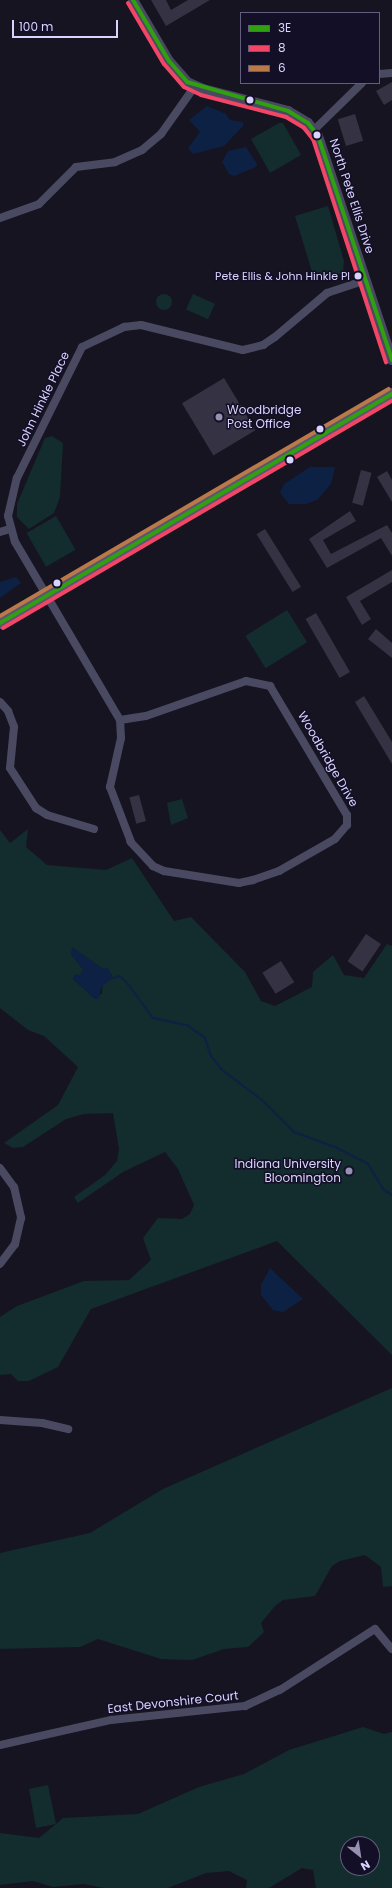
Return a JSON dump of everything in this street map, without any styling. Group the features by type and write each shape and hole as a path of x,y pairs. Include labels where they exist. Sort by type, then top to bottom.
{"main road":[{"path":"0,623 47,594 392,394"}],"street":[{"name":"North Pete Ellis Drive","path":"133,0 177,73 195,86 279,107 300,117 314,130 330,164 392,360"},
{"path":"380,74 392,73"},
{"path":"314,130 361,84"},
{"path":"0,218 39,204 76,167 115,162 142,150 161,134 195,86"},
{"name":"John Hinkle Place","path":"47,594 10,529 10,501 17,478 82,347 124,326 141,325 243,350 263,345 275,338 327,293 366,280"},
{"path":"0,532 10,529"},
{"name":"Woodbridge Drive","path":"47,594 120,720 121,738 110,788 131,842 153,866 164,871 239,883 279,872 335,839 348,825 347,815 270,686 246,681 146,716 120,720"},
{"path":"0,702 8,711 14,727 10,768 36,808 47,815 94,829"},
{"path":"0,1168 14,1187 21,1218 15,1244 0,1264"},
{"path":"0,1420 42,1423 68,1429"},
{"name":"East Devonshire Court","path":"0,1745 111,1720 246,1706 280,1690 375,1629 392,1649"}],"green space":[{"path":"279,123 283,123 301,155 270,173 251,139"},
{"path":"328,206 344,261 343,273 326,280 312,272 295,216"},
{"path":"164,294 170,296 172,302 170,308 164,310 158,308 156,302 158,296"},
{"path":"193,294 215,304 208,319 186,310"},
{"path":"52,436 63,443 60,497 54,513 29,529 17,517 17,504 45,438"},
{"path":"56,516 76,550 46,567 27,533"},
{"path":"287,610 307,642 266,668 245,636"},
{"path":"182,799 188,818 171,825 167,803"},
{"path":"28,829 26,847 47,865 106,870 132,858 174,921 191,917 245,972 261,1001 275,1006 312,987 313,972 333,955 344,975 364,978 387,944 392,946 392,1355 277,1241 91,1309 58,1367 29,1381 18,1381 11,1374 0,1375 0,1317 17,1306 84,1281 129,1280 151,1260 143,1238 158,1218 182,1219 190,1214 194,1205 178,1169 165,1152 123,1172 78,1203 74,1197 105,1175 117,1161 119,1149 113,1113 84,1114 66,1119 23,1147 13,1148 4,1143 58,1105 78,1067 44,1036 28,1030 0,1008 0,830 10,843","holes":["80,953 103,969 102,993 95,999 73,979 75,975 80,976 83,969 71,954"]},
{"path":"392,1388 392,1586 383,1587 381,1567 365,1555 340,1561 332,1566 315,1596 283,1600 275,1606 261,1623 264,1632 248,1647 224,1649 192,1660 161,1659 98,1639 80,1647 0,1649 0,1553 90,1533 163,1489"},
{"path":"363,1727 384,1734 392,1732 392,1888 316,1888 313,1870 302,1868 269,1888 246,1888 247,1880 229,1871 206,1873 168,1888 104,1888 83,1884 53,1887 33,1881 0,1885 0,1833 39,1838 63,1818 138,1814 199,1787 244,1774 289,1750"},
{"path":"48,1785 56,1824 36,1828 29,1789"}],"water":[{"path":"207,106 226,114 230,120 243,122 243,126 224,146 193,154 188,148 200,132 189,120"},
{"path":"246,147 257,164 256,167 234,176 229,174 222,162 228,151"},
{"path":"310,467 335,467 331,484 317,500 306,504 289,504 280,493 284,484"},
{"path":"16,577 21,583 0,598 0,582"},
{"path":"72,947 103,969 108,968 113,978 102,986 98,999 95,999 73,979 75,974 80,976 83,969 71,954"},
{"path":"270,1268 303,1299 283,1312 273,1310 261,1295 261,1285"}],"building":[{"path":"151,0 166,0 171,10 188,0 210,0 166,26"},
{"path":"392,82 392,100 384,105 376,91"},
{"path":"355,114 363,141 346,146 338,119"},
{"name":"Woodbridge Post Office","path":"224,378 255,430 213,456 182,403"},
{"path":"361,470 372,473 363,506 352,503"},
{"path":"387,471 392,480 392,502 377,477"},
{"path":"350,511 356,521 323,540 331,554 387,525 392,533 392,556 381,538 327,568 309,539"},
{"path":"265,529 301,587 293,592 257,534"},
{"path":"392,570 392,582 360,601 371,619 362,625 346,597"},
{"path":"316,613 350,672 340,678 306,619"},
{"path":"376,629 392,643 392,658 368,639"},
{"path":"364,696 392,742 392,764 355,702"},
{"path":"139,795 146,821 136,824 129,798"},
{"path":"366,934 381,944 362,971 348,961"},
{"path":"281,961 294,982 276,994 262,973"}],"waterway":[{"path":"113,978 120,976 128,984 153,1018 187,1025 205,1038 211,1056 221,1069 262,1100 294,1132 337,1148 368,1164 383,1189 392,1195"}],"transit line":[{"name":"3E","path":"133,0 169,61 187,82 288,111 308,123 318,136 392,360"},
{"name":"8","path":"128,3 164,64 184,87 201,95 286,117 304,128 313,139 386,362"},
{"name":"6","path":"0,616 389,389"},
{"name":"3E","path":"0,623 392,394"},
{"name":"8","path":"3,628 392,401"}],"place":[{"name":"Pete Ellis & John Hinkle Pl","path":"358,276"},
{"name":"Woodbridge Post Office","path":"219,417"},
{"name":"Indiana University Bloomington","path":"349,1171"}]}
